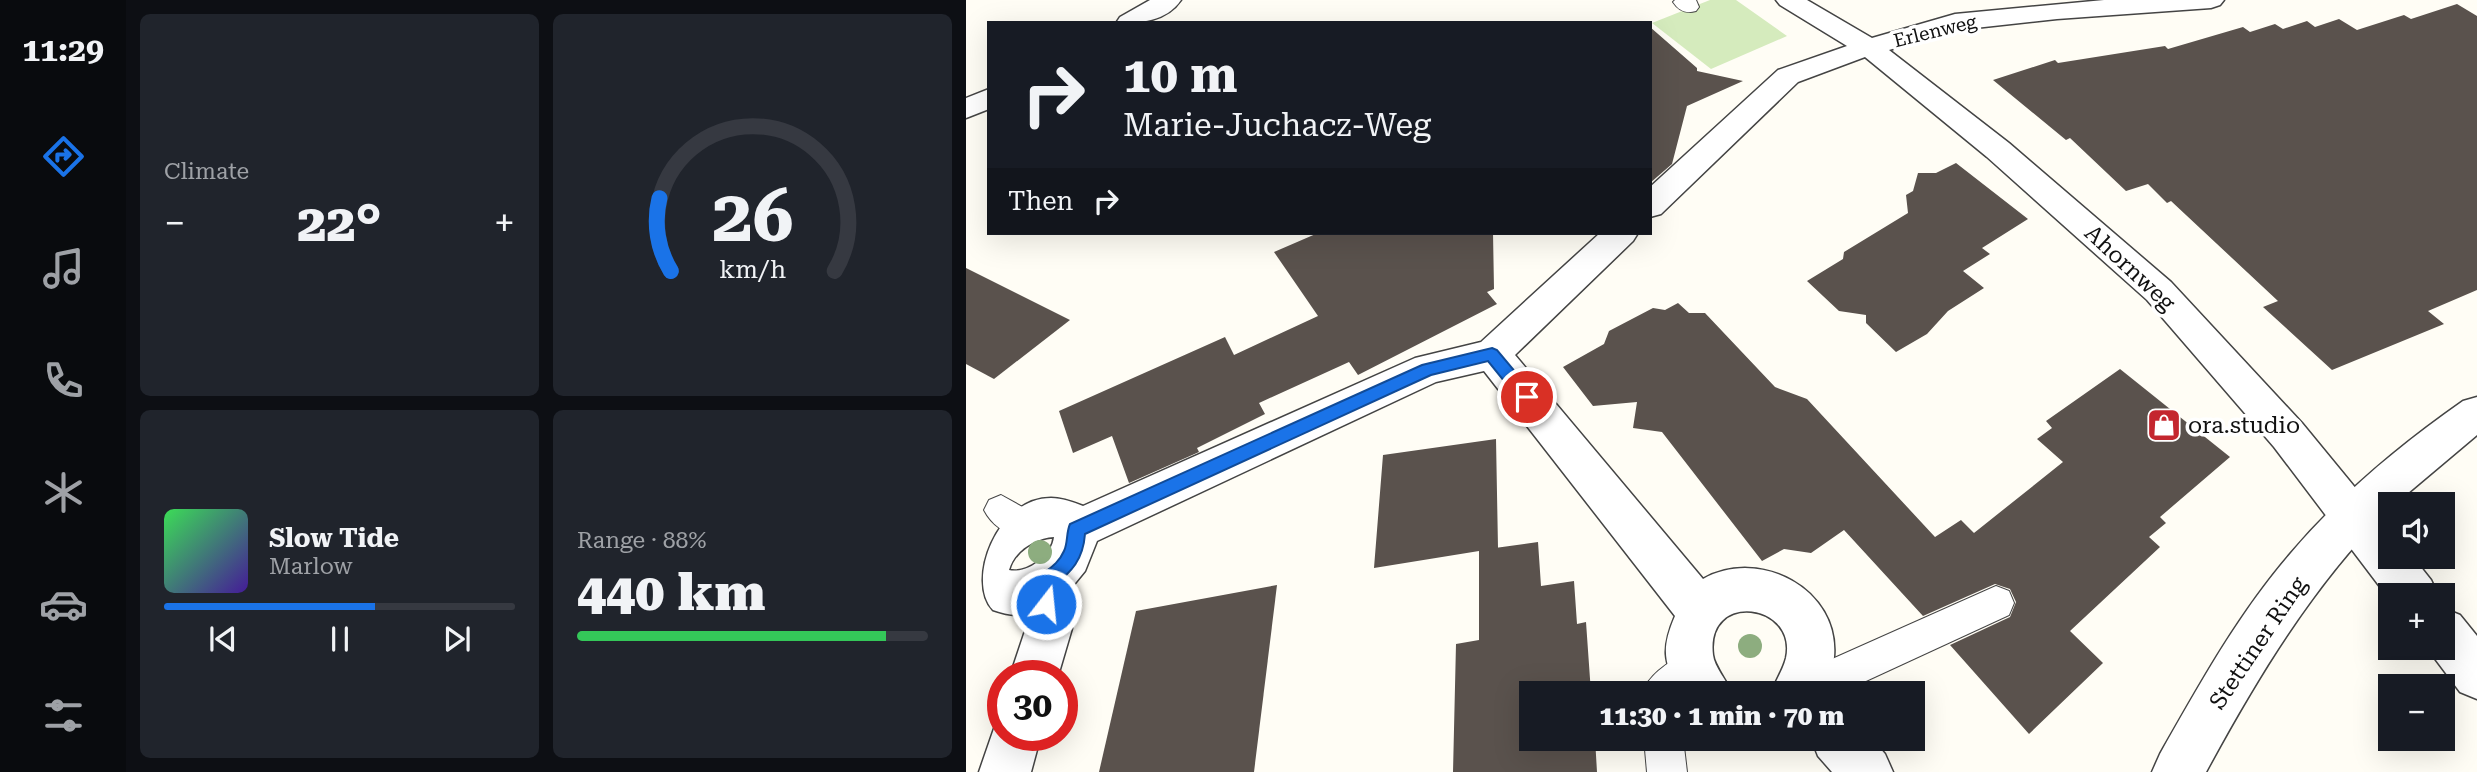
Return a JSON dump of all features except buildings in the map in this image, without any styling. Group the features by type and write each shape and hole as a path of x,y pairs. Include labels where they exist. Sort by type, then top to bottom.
{"street":[{"path":"1132,21 1168,0"},
{"name":"Ahornweg","path":"1789,0 1869,47 1998,150 2159,292 2288,435 2405,583"},
{"name":"Erlenweg","path":"1652,204 1788,76 1869,47 1955,22 2057,11 2211,0"},
{"path":"966,109 987,99"},
{"path":"1076,530 1428,369 1492,354 1619,235"},
{"path":"1492,354 1700,611"},
{"name":"Stettiner Ring","path":"2179,772 2199,734 2287,592 2352,518 2437,440 2477,414"},
{"path":"1012,517 1053,517 1068,520 1076,530 1074,551 1067,563 1043,583 1012,593 999,591 990,583 976,578 1002,541 1012,517"},
{"path":"1039,660 1050,625 1043,583"},
{"path":"1687,681 1691,628 1700,611 1715,598 1733,589 1753,587 1772,591 1790,603 1803,617 1811,636 1812,657 1804,681"},
{"path":"2455,647 2477,675"},
{"path":"1005,772 1011,751"},
{"path":"1848,751 1867,772"}],"lane":[{"path":"1824,681 1996,603"},
{"path":"1665,751 1667,772"}],"green space":[{"path":"1710,0 1736,0 1787,36 1711,69 1652,23"}],"place":[{"name":"ora.studio","path":"2164,425"}],"route":[{"path":"1046,604 1043,583 1067,563 1074,551 1076,530 1428,369 1492,354 1527,397"}]}
